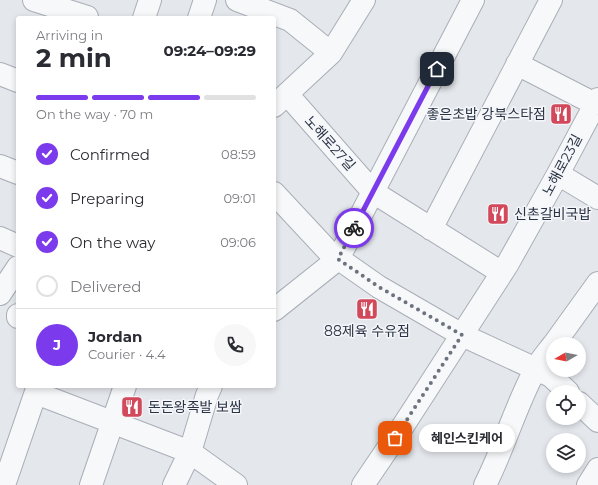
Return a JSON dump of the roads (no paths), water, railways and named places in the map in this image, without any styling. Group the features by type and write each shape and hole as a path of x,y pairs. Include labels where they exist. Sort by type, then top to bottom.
{"street":[{"path":"34,0 89,12"},
{"path":"145,16 150,0"},
{"path":"200,16 205,0"},
{"name":"노해로27길","path":"364,0 330,53 280,100 373,192"},
{"path":"276,308 338,259 473,0"},
{"path":"431,229 551,0"},
{"path":"251,6 290,20 330,53"},
{"path":"517,64 596,101"},
{"path":"0,74 16,80"},
{"name":"노해로23길","path":"363,485 404,426 502,273 558,174 596,101"},
{"path":"0,166 16,172"},
{"path":"558,174 598,198"},
{"path":"373,192 502,273"},
{"path":"278,204 329,252 379,287 462,335 551,376 561,385"},
{"path":"0,238 16,245"},
{"path":"0,294 16,270"},
{"path":"559,337 598,282"},
{"path":"485,485 495,466 518,405 536,369 546,355"},
{"path":"4,485 36,388 112,422 190,452 236,485"},
{"path":"91,485 124,388"},
{"path":"174,485 190,452 210,388"},
{"path":"586,410 598,421"},
{"path":"588,485 598,469"}],"place":[{"name":"좋은초밥 강북스타점","path":"561,114"},
{"name":"신촌갈비국밥","path":"498,214"},
{"name":"88제육 수유점","path":"367,309"},
{"name":"돈돈왕족발 보쌈","path":"132,407"},
{"name":"혜인스킨케어","path":"395,438"}]}
